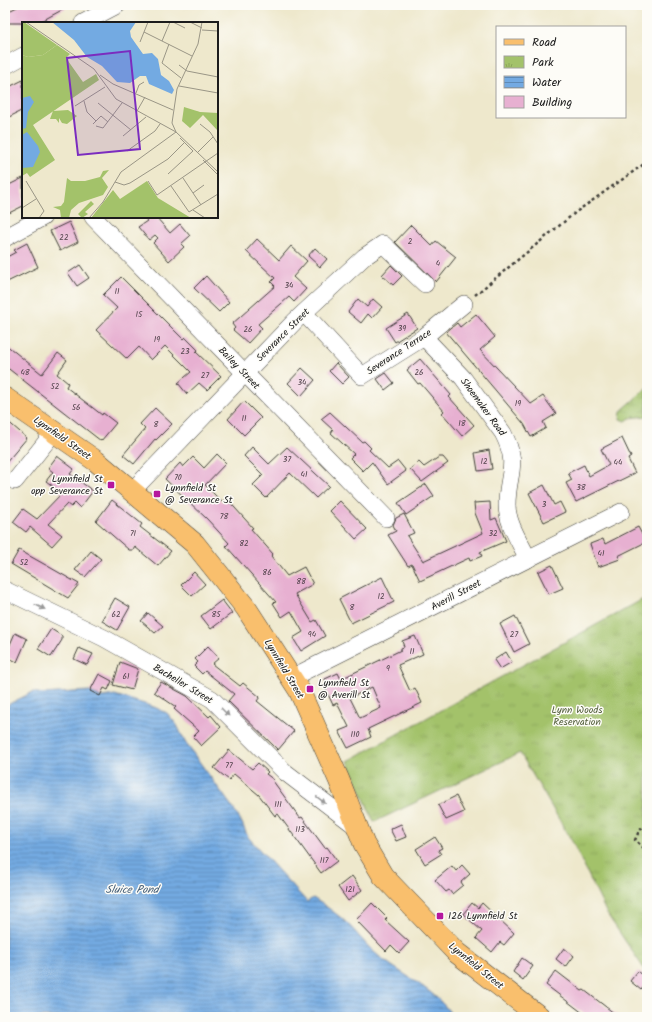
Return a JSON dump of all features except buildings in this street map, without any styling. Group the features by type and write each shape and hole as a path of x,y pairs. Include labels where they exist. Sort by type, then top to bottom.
{"main road":[{"name":"Lynnfield Street","path":"5,398 96,462 195,544 246,608 302,697 364,844 383,876 457,953 540,1017"}],"street":[{"path":"85,22 117,5"},
{"path":"5,66 22,57"},
{"path":"5,238 41,218"},
{"name":"Bailey Street","path":"94,218 386,518"},
{"name":"Severance Street","path":"132,491 304,313 364,257 383,244 425,284"},
{"name":"Severance Terrace","path":"304,313 362,376 424,338 464,304"},
{"name":"Shoemaker Road","path":"424,338 463,378 501,429 508,441 513,463 507,505 514,530 528,558"},
{"path":"15,481 54,432"},
{"name":"Averill Street","path":"291,678 621,512"},
{"name":"Bacheller Street","path":"5,590 104,638 212,699 285,772 358,827"}],"path":[{"path":"464,304 576,212 647,162"},
{"path":"647,824 639,831 635,840 647,851"}],"green space":[{"path":"647,388 647,416 630,418 626,421 620,419 621,411"},
{"name":"Lynn Woods Reservation","path":"647,597 647,973 607,914 573,843 520,753 374,822 348,761"}],"water":[{"name":"Sluice Pond","path":"88,691 101,697 115,695 154,707 167,713 177,725 185,742 233,808 248,837 307,902 313,898 337,914 380,957 431,992 453,1017 5,1017 5,706 33,692 43,694"}],"place":[{"name":"Lynnfield St opp Severance St","path":"111,485"},
{"name":"Lynnfield St @ Severance St","path":"157,494"},
{"name":"Lynnfield St @ Averill St","path":"310,689"},
{"name":"126 Lynnfield St","path":"440,916"}]}
